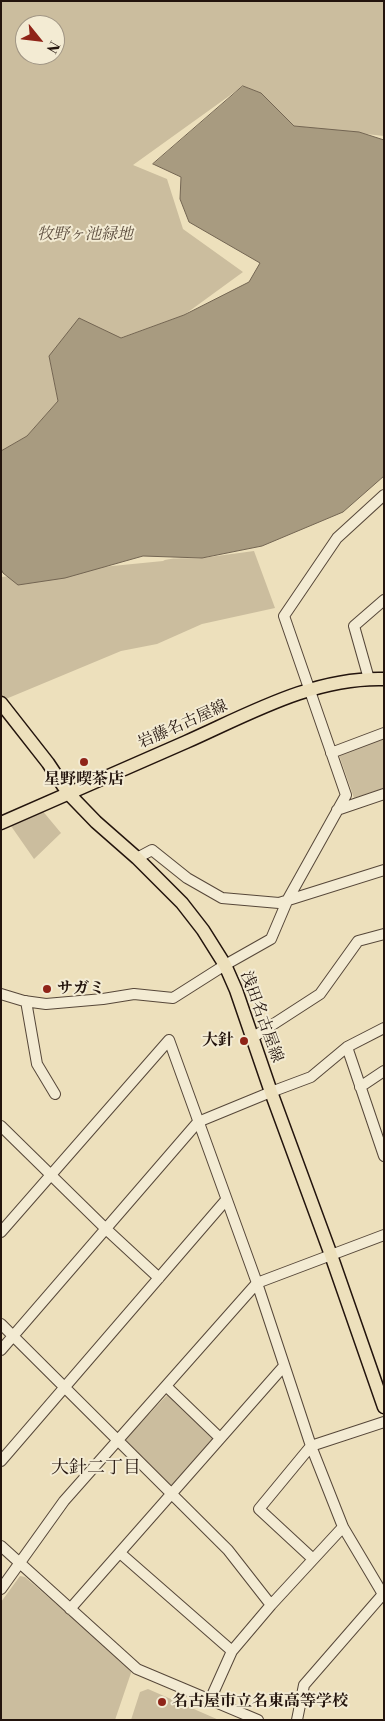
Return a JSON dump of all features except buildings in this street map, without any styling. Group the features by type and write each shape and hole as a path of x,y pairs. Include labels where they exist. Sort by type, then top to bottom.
{"main road":[{"name":"岩藤名古屋線","path":"1,823 309,689 338,682 369,679 384,680"},
{"name":"浅田名古屋線","path":"1,703 48,763 68,793 182,903 203,930 225,965 236,990 384,1407"}],"street":[{"path":"1,994 46,1004 134,994 173,998 271,939 288,900 346,795 284,616 337,538 384,495"},
{"path":"369,679 354,626 384,600"},
{"path":"331,753 384,733"},
{"path":"337,810 384,794"},
{"path":"137,858 152,850 187,878 222,898 279,903 384,870"},
{"path":"252,1038 320,994 358,941 384,934"},
{"path":"26,1001 37,1064 55,1094"},
{"path":"1,1350 198,1122 311,1077 347,1046 384,1028"},
{"path":"2,1227 51,1175 169,1040 256,1283 311,1446 343,1527 383,1594 304,1685 297,1720"},
{"path":"347,1046 384,1155"},
{"path":"360,1087 384,1071"},
{"path":"1,1126 159,1278"},
{"path":"1,1461 226,1200"},
{"path":"1,1589 64,1501 256,1283 384,1235"},
{"path":"1,1324 228,1550 271,1605"},
{"path":"70,1609 284,1366"},
{"path":"166,1386 220,1438"},
{"path":"313,1559 259,1509 311,1446 384,1422"},
{"path":"210,1700 232,1651 271,1605 343,1527"},
{"path":"1,1546 138,1669 258,1720"},
{"path":"120,1553 232,1651"}],"green space":[{"name":"牧野ヶ池緑地","path":"1,1 384,1 384,136 294,126 261,93 243,86 133,165 167,179 183,229 243,272 184,315 120,338 49,356 58,401 27,436 1,451"},
{"path":"254,551 275,608 202,624 157,644 121,651 1,701 1,577 170,559 202,558"},
{"path":"384,739 384,788 354,798 339,755"},
{"path":"41,809 61,833 34,859 11,826"},
{"path":"168,1394 215,1438 171,1486 124,1441"},
{"path":"20,1576 25,1577 132,1670 115,1720 1,1719 1,1602"},
{"name":"名古屋市立名東高等学校","path":"148,1689 219,1720 131,1720 140,1692"}],"shaded area":[{"path":"243,86 261,93 294,126 359,132 384,140 384,476 343,512 262,546 202,558 143,556 65,578 18,585 3,573 1,569 1,451 27,436 58,401 49,356 79,318 121,338 184,315 249,282 260,263 189,222 180,199 181,177 153,164"}],"place":[{"name":"星野喫茶店","path":"84,762"},
{"name":"サガミ","path":"47,989"},
{"name":"大針","path":"244,1041"},
{"name":"名古屋市立名東高等学校","path":"162,1702"}],"district":[{"name":"大針二丁目","path":"96,1469"}]}
